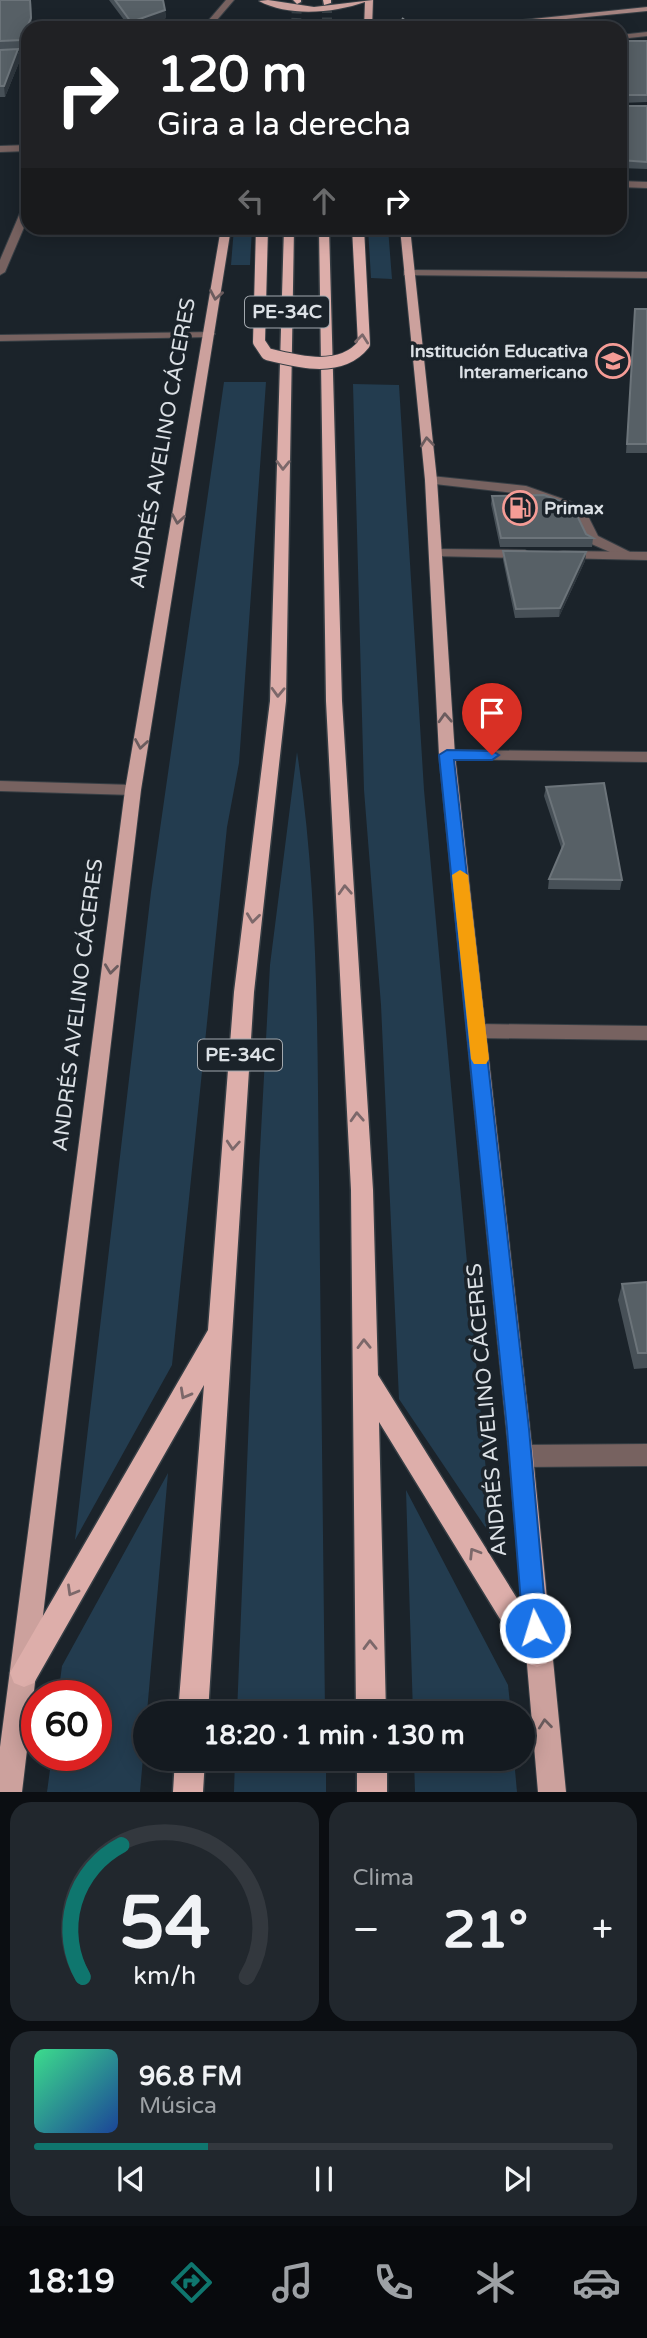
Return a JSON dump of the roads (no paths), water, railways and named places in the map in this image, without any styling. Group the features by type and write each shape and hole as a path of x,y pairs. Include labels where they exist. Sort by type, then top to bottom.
{"highway":[{"path":"262,235 259,342 267,354 299,362 346,361 360,352 364,344 358,235"},
{"name":"PE-34C","path":"194,1701 244,992 278,701 289,235"},
{"name":"PE-34C","path":"324,235 334,701 362,1190 371,1701"},
{"path":"24,1673 219,1334"},
{"path":"364,1376 537,1653"},
{"path":"188,1792 189,1771"},
{"path":"372,1771 372,1792"}],"main road":[{"path":"263,12 263,0 318,9 367,0 368,21"},
{"path":"523,21 647,9"},
{"path":"0,56 21,55"},
{"name":"ANDRÉS AVELINO CÁCERES","path":"8,1792 133,790 225,235"},
{"name":"ANDRÉS AVELINO CÁCERES","path":"405,235 437,553 447,755 521,1456 537,1653 552,1792"}],"street":[{"path":"212,21 230,0"},
{"path":"627,36 647,34"},
{"path":"0,149 21,148"},
{"path":"627,184 647,184"},
{"path":"0,272 21,222"},
{"path":"408,273 647,275"},
{"path":"0,338 209,334"},
{"path":"431,480 526,490 578,509 592,539 631,556"},
{"path":"437,553 647,556"},
{"path":"447,755 647,757"},
{"path":"0,786 133,790"},
{"path":"477,1031 647,1033"},
{"path":"521,1456 647,1455"}],"tunnel":[{"path":"296,21 297,2"},
{"path":"327,3 327,21"}],"place":[{"name":"Institución Educativa Interamericano","path":"613,361"},
{"name":"Primax","path":"520,508"}]}
